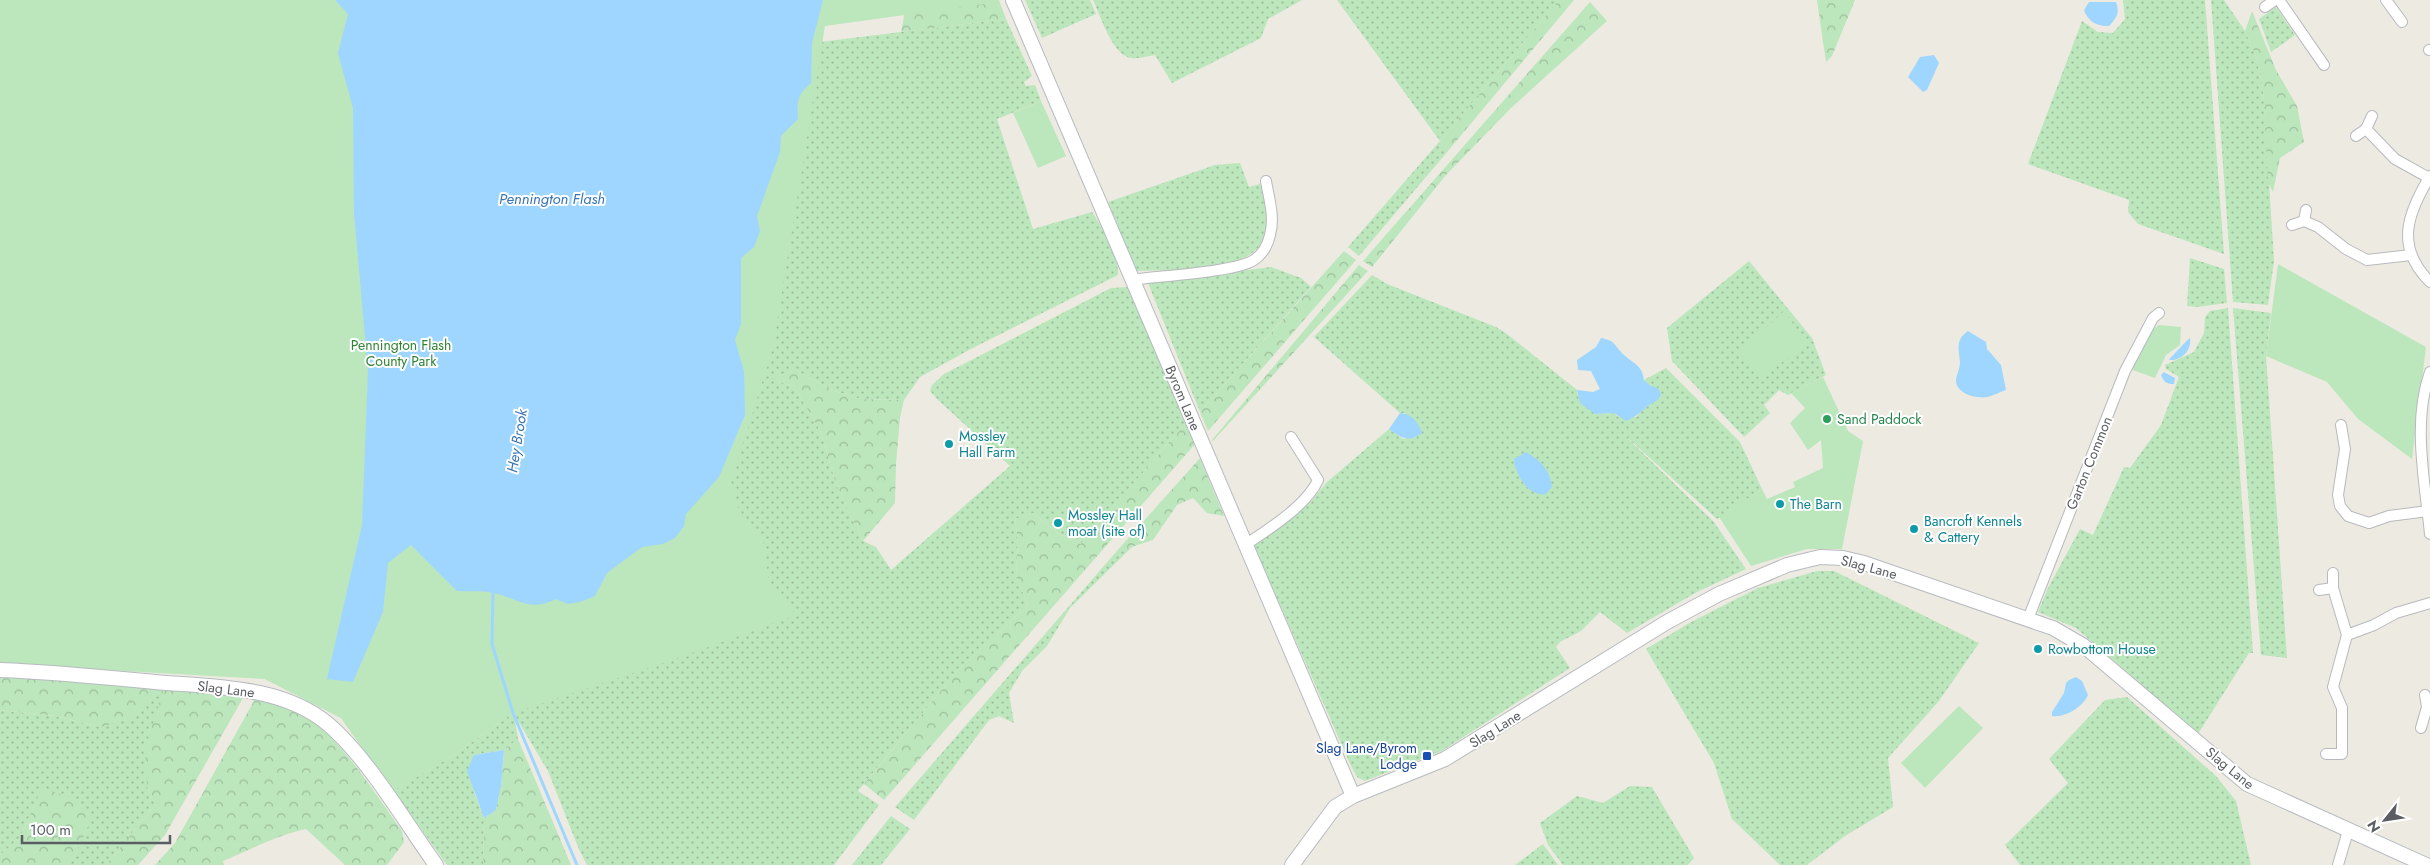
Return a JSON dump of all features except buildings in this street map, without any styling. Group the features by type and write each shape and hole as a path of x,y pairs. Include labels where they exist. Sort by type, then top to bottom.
{"street":[{"name":"Byrom Lane","path":"1013,0 1353,796"},
{"path":"2264,7 2275,0"},
{"path":"2279,0 2324,65"},
{"path":"2386,0 2402,22"},
{"path":"2356,136 2366,128 2372,116"},
{"path":"2366,128 2395,159 2429,177 2412,207 2408,230 2411,255 2418,271 2430,282"},
{"path":"1132,280 1228,268 1254,260 1264,251 1271,234 1272,216 1266,181"},
{"path":"2304,221 2306,210"},
{"path":"2292,225 2304,221 2318,226 2346,249 2367,260 2411,255"},
{"name":"Garton Common","path":"2028,619 2126,371 2152,318 2159,312"},
{"path":"2430,372 2423,399 2420,422 2430,534"},
{"path":"2341,423 2345,449 2338,495 2340,506 2348,516 2369,523 2389,516 2428,510"},
{"path":"1245,545 1286,516 1315,487 1318,480 1291,437"},
{"name":"Slag Lane","path":"1292,865 1335,807 1353,796 1445,760 1667,622 1720,594 1787,565 1820,557 1843,558 1864,563 2053,628 2084,646 2247,784 2426,865"},
{"path":"2326,754 2343,758 2342,708 2334,687 2348,636 2334,588 2333,573"},
{"path":"2319,590 2334,588"},
{"path":"2348,636 2396,613 2430,603"},
{"name":"Slag Lane","path":"0,670 86,675 252,691 291,702 315,715 340,736 361,760 436,865"},
{"path":"2421,728 2428,706 2425,695"},
{"path":"2338,865 2348,831"}],"green space":[{"name":"Pennington Flash County Park","path":"0,0 999,0 999,2 825,26 773,348 731,482 738,508 763,541 770,587 796,615 681,657 513,713 452,756 393,791 341,718 265,679 0,664"},
{"path":"907,0 999,0 1006,19 901,32"},
{"path":"1025,0 1090,0 1096,14 1042,38"},
{"path":"1093,0 1302,0 1268,19 1261,38 1172,83 1155,55 1131,58 1124,56 1118,50 1108,34"},
{"path":"1337,0 1559,0 1440,141"},
{"path":"1559,0 1574,0 1448,151 1440,141"},
{"path":"1817,0 1855,0 1832,56 1826,62"},
{"path":"2123,0 2205,0 2224,254 2138,224 2128,212 2129,200 2028,164 2082,21 2098,32 2113,33 2125,19"},
{"path":"2211,0 2224,0 2245,31 2256,56 2263,87 2274,261 2268,305 2233,302"},
{"path":"1590,2 1607,21 1511,108 1446,175 1372,267 1363,261"},
{"path":"2276,7 2295,35 2271,52 2259,19"},
{"path":"2252,11 2276,70 2297,106 2304,142 2280,158 2273,192 2268,182 2263,87 2256,56 2245,31"},
{"path":"1006,19 1032,76 1024,82 1026,86 1035,85 1041,101 997,119 1033,229 1092,212 1113,251 1118,267 1118,275 969,350 920,377 904,400 861,399 834,391 795,370 771,379 794,386 821,432 836,484 863,541 876,547 891,570 1010,466 937,399 930,391 932,385 944,374 1111,288 1128,287 1186,423 1081,544 1057,533 1034,513 1015,519 1018,542 1016,576 1028,605 959,669 858,791 879,805 834,865 587,865 548,771 514,714 518,739 504,750 474,755 474,792 484,818 483,865 447,865 341,718 265,679 304,604 394,790 452,756 513,713 812,43"},
{"path":"1041,101 1066,156 1038,168 1013,113"},
{"path":"1440,141 1448,151 1359,256 1348,247"},
{"path":"1240,163 1249,187 1260,184 1264,192 1268,216 1266,236 1256,250 1239,260 1219,266 1197,269 1137,271 1108,202 1215,165"},
{"path":"1344,251 1356,260 1208,431 1200,412"},
{"path":"2190,258 2224,269 2227,303 2197,307 2187,306"},
{"path":"1749,261 1812,338 1826,375 1788,395 1779,390 1764,405 1770,413 1744,437 1672,361 1667,328"},
{"path":"2278,264 2426,347 2412,459 2358,419 2327,382 2266,356"},
{"path":"1359,265 1368,271 1213,441 1212,440"},
{"path":"1271,267 1301,278 1311,287 1200,412 1148,283"},
{"path":"1372,275 1387,284 1496,327 1577,390 1578,396 1595,414 1614,413 1619,417 1636,417 1644,407 1658,400 1651,386 1644,380 1666,368 1740,442 1762,489 1717,519 1620,431 1714,522 1746,569 1697,592 1627,633 1600,612 1581,631 1560,642 1556,647 1570,668 1442,751 1365,781 1357,777 1352,768 1254,546 1310,503 1326,483 1389,429 1403,439 1417,437 1405,413 1400,413 1314,337"},
{"path":"2228,308 2253,653 2249,653 2198,734 2076,628 2038,612 2048,588 2080,529 2093,535 2124,467 2130,468 2161,425 2179,377 2166,369 2165,365 2194,352 2204,333 2205,317 2210,311"},
{"path":"2233,308 2271,313 2266,356 2287,658 2261,655"},
{"path":"1784,311 1808,345 1759,378 1739,352"},
{"path":"2159,325 2181,327 2180,345 2166,355 2155,378 2130,369 2149,332"},
{"path":"795,370 834,391 861,399 904,400 900,418 895,503 863,541 836,484 821,432 794,386 770,379"},
{"path":"1823,377 1848,431 1863,441 1842,549 1807,549 1751,566 1719,517 1762,489 1767,499 1795,487 1793,482 1823,468 1821,440 1808,450 1790,423 1805,408 1791,393"},
{"path":"1186,423 1195,444 884,800 864,784 959,669 1028,605 1016,576 1018,542 1015,519 1034,513 1057,533 1081,544"},
{"path":"1200,458 1224,516 1207,513 1193,498 1177,505 1153,540 1116,552"},
{"path":"1133,546 1070,608 1047,646 1022,671 1009,693 1014,723 999,716 989,720 914,820 895,807 1116,552"},
{"path":"1817,571 1834,571 1979,643 1939,701 1888,758 1893,807 1845,836 1807,865 1780,865 1732,819 1714,763 1646,649 1691,622 1758,588"},
{"path":"0,677 156,685 154,698 133,717 101,727 55,716 0,710"},
{"path":"156,685 165,685 147,786 155,805 106,865 70,865 91,818 42,789 20,838 0,855 0,710 55,716 101,727"},
{"path":"165,685 243,698 165,835 138,865 106,865 155,805 147,786 145,749"},
{"path":"2127,697 2216,776 2236,801 2251,865 2020,865 2005,845 2068,783 2049,759 2105,700"},
{"path":"255,699 296,712 316,724 330,736 356,767 402,831 404,842 387,865 345,865 306,829 274,839 223,861 224,865 155,865 175,843"},
{"path":"1959,706 1983,728 1925,788 1901,763"},
{"path":"518,739 571,865 483,865 484,818 496,810 501,786 504,750"},
{"path":"1630,786 1652,787 1694,858 1688,865 1563,865 1548,845 1540,823 1577,796 1603,803"},
{"path":"42,788 72,798 92,818 70,865 0,865 0,855 20,838"},
{"path":"891,816 910,829 881,865 852,865"},
{"path":"1543,844 1558,865 1515,865"}],"water":[{"name":"Pennington Flash","path":"335,0 823,0 812,43 811,83 800,95 798,119 781,136 780,152 757,216 760,231 754,247 741,258 741,324 735,340 744,371 745,415 719,477 686,514 684,526 675,538 663,544 642,547 607,573 595,596 580,602 568,604 556,599 538,605 531,605 488,592 457,591 411,545 388,563 383,612 353,682 327,679 362,525 368,371 354,213 353,108 338,53 348,14"},
{"path":"2089,2 2116,2 2117,15 2109,26 2097,24 2085,14 2084,10"},
{"path":"1934,55 1939,63 1927,90 1923,92 1908,77 1920,57"},
{"path":"1968,331 1986,342 1987,349 2001,365 2006,390 1989,396 1978,397 1968,395 1957,386 1956,379 1960,362 1959,341"},
{"path":"1601,338 1614,343 1623,354 1639,367 1644,380 1651,386 1658,388 1661,394 1658,400 1626,421 1614,413 1595,414 1580,403 1577,390 1593,392 1600,389 1591,371 1578,370 1577,360 1596,347"},
{"path":"2190,338 2189,347 2185,354 2178,359 2169,360 2179,349"},
{"path":"2164,372 2175,378 2174,384 2164,381 2161,375"},
{"path":"1400,413 1404,413 1414,419 1422,433 1409,439 1397,435 1389,429"},
{"path":"1526,452 1540,462 1549,475 1552,487 1546,494 1534,492 1524,484 1517,472 1514,459"},
{"path":"2076,677 2082,681 2088,695 2086,699 2073,711 2052,716 2052,712 2064,693 2066,683"},
{"path":"504,750 501,786 496,810 484,818 467,771 474,755"}],"waterway":[{"name":"Hey Brook","path":"493,589 492,644 513,713 577,865"}],"place":[{"name":"Sand Paddock","path":"1827,419"},
{"name":"Mossley Hall Farm","path":"949,444"},
{"name":"The Barn","path":"1780,504"},
{"name":"Mossley Hall moat (site of)","path":"1058,523"},
{"name":"Bancroft Kennels & Cattery","path":"1914,529"},
{"name":"Rowbottom House","path":"2038,649"},
{"name":"Slag Lane/Byrom Lodge","path":"1427,756"}]}
